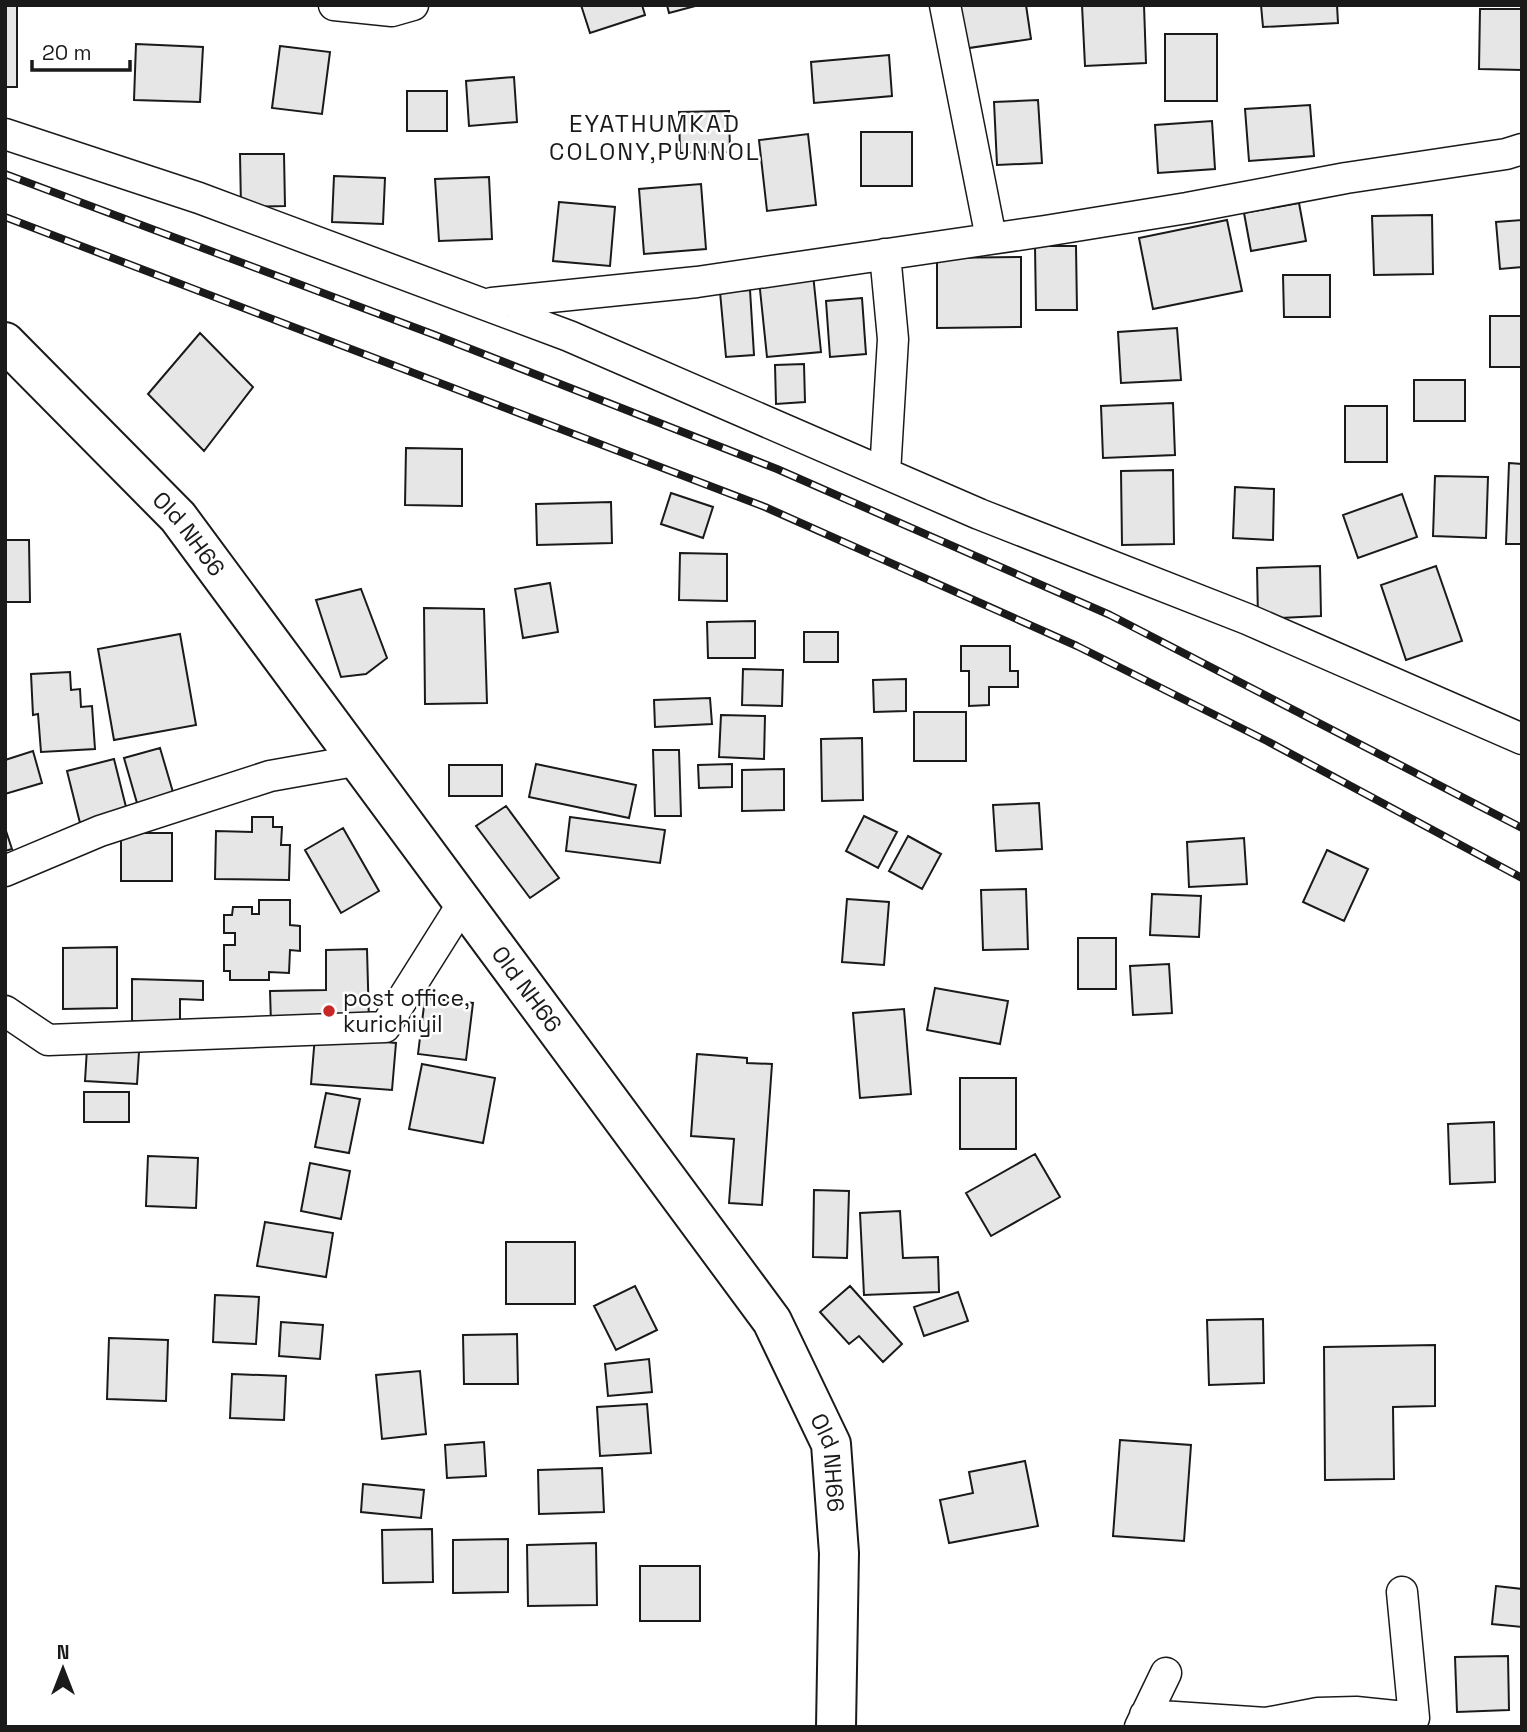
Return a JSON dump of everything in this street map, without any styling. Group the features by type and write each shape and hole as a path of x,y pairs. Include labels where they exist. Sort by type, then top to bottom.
{"main road":[{"name":"Old NH66","path":"5,342 178,517 772,1321 831,1444 839,1553 836,1727"}],"street":[{"path":"334,5 392,11 413,5"},
{"path":"946,5 991,238"},
{"path":"5,134 199,198 569,336 979,514 1247,619 1522,739"},
{"path":"484,304 697,282 885,254 1187,208 1346,178 1506,154 1522,149"},
{"path":"885,254 894,339 885,472"},
{"path":"5,871 100,831 270,776 360,760"},
{"path":"5,1011 48,1040 385,1027 463,904"},
{"path":"1166,1673 1143,1721 1266,1723 1318,1713 1356,1712 1415,1718 1402,1592"}],"building":[{"path":"17,5 17,87 5,87 5,6"},
{"path":"581,5 642,5 645,15 590,33"},
{"path":"667,5 699,5 669,13"},
{"path":"956,5 1026,5 1031,39 962,49"},
{"path":"1082,5 1144,5 1146,63 1085,66"},
{"path":"1261,5 1337,5 1338,23 1263,27"},
{"path":"1480,9 1522,9 1522,70 1479,69"},
{"path":"1165,34 1217,34 1217,101 1165,101"},
{"path":"136,44 203,47 200,102 134,100"},
{"path":"280,46 330,52 322,114 272,108"},
{"path":"889,55 892,96 814,103 811,62"},
{"path":"514,77 517,122 469,126 466,81"},
{"path":"407,91 447,91 447,131 407,131"},
{"path":"1038,100 1042,163 997,165 994,102"},
{"path":"1310,105 1314,156 1249,161 1245,109"},
{"path":"729,111 730,152 680,153 679,112"},
{"path":"1212,121 1215,169 1158,173 1155,125"},
{"path":"861,132 912,132 912,186 861,186"},
{"path":"808,134 816,205 767,211 759,140"},
{"path":"240,154 284,154 285,206 241,207"},
{"path":"334,176 385,178 383,224 332,222"},
{"path":"489,177 492,239 439,241 435,179"},
{"path":"701,184 706,249 644,254 639,189"},
{"path":"559,202 615,207 610,266 553,261"},
{"path":"1299,203 1306,241 1251,251 1244,213"},
{"path":"1432,215 1433,274 1374,275 1372,216"},
{"path":"1227,220 1242,291 1153,309 1139,238"},
{"path":"1522,220 1522,267 1500,269 1496,222"},
{"path":"1035,246 1076,246 1077,310 1036,310"},
{"path":"1021,257 1021,327 937,328 937,258"},
{"path":"813,274 821,352 767,357 759,280"},
{"path":"1283,275 1330,275 1330,317 1284,317"},
{"path":"750,290 754,355 726,357 720,292"},
{"path":"862,298 866,354 830,357 826,301"},
{"path":"1490,316 1522,316 1522,367 1490,367"},
{"path":"1177,328 1181,380 1121,383 1118,332"},
{"path":"200,333 253,387 204,451 148,394"},
{"path":"804,364 805,402 776,404 775,365"},
{"path":"1414,380 1465,380 1465,421 1414,421"},
{"path":"1173,403 1175,455 1103,458 1101,406"},
{"path":"1345,406 1387,406 1387,462 1345,462"},
{"path":"406,448 462,449 462,506 405,505"},
{"path":"1509,463 1522,464 1522,544 1506,544"},
{"path":"1173,470 1174,544 1122,545 1121,471"},
{"path":"1435,476 1488,477 1486,538 1433,536"},
{"path":"1235,487 1274,489 1273,540 1233,538"},
{"path":"671,493 713,507 703,538 661,524"},
{"path":"1402,494 1417,537 1358,558 1343,515"},
{"path":"611,502 612,543 537,545 536,504"},
{"path":"5,540 29,540 30,602 5,602"},
{"path":"680,553 727,554 727,601 679,600"},
{"path":"1320,566 1321,616 1258,619 1257,568"},
{"path":"1436,566 1462,641 1406,660 1381,585"},
{"path":"550,583 558,632 523,638 515,589"},
{"path":"361,589 387,658 366,674 341,677 316,600"},
{"path":"424,608 484,609 487,703 425,704"},
{"path":"755,621 755,658 708,658 707,622"},
{"path":"804,632 838,632 838,662 804,662"},
{"path":"180,634 196,725 114,740 98,649"},
{"path":"961,646 1010,646 1010,671 1018,671 1018,687 989,687 989,705 969,706 969,671 961,671"},
{"path":"743,669 783,670 782,706 742,705"},
{"path":"70,672 71,690 80,689 81,707 92,706 95,749 41,752 38,714 33,715 31,674"},
{"path":"906,679 906,711 874,712 873,680"},
{"path":"710,698 712,724 655,727 654,700"},
{"path":"914,712 966,712 966,761 914,761"},
{"path":"721,715 765,716 764,759 719,757"},
{"path":"862,738 863,800 822,801 821,739"},
{"path":"160,748 175,799 139,810 124,758"},
{"path":"653,750 679,750 681,816 655,816"},
{"path":"33,751 42,783 5,794 5,760"},
{"path":"114,759 127,811 80,823 67,771"},
{"path":"536,764 636,785 629,818 529,797"},
{"path":"732,764 732,787 699,788 698,765"},
{"path":"449,765 502,765 502,796 449,796"},
{"path":"784,769 784,810 742,811 742,770"},
{"path":"1039,803 1042,849 996,851 993,805"},
{"path":"506,806 559,878 530,898 476,826"},
{"path":"864,816 897,832 878,868 846,851"},
{"path":"252,817 273,817 273,827 282,827 281,845 290,845 289,880 215,879 216,831 252,832"},
{"path":"570,817 665,830 660,863 566,851"},
{"path":"5,828 12,849 5,851"},
{"path":"343,828 379,891 341,913 305,850"},
{"path":"121,833 172,833 172,881 121,881"},
{"path":"908,836 941,854 922,889 889,871"},
{"path":"1244,838 1247,884 1189,887 1187,842"},
{"path":"1327,850 1368,869 1344,921 1303,902"},
{"path":"1026,889 1028,949 983,950 981,890"},
{"path":"1152,894 1201,896 1199,937 1150,935"},
{"path":"847,899 889,902 884,965 842,962"},
{"path":"259,900 290,900 290,925 300,926 300,951 290,950 289,973 269,972 269,980 230,980 230,971 224,971 224,945 235,945 235,933 224,933 224,915 232,915 233,907 252,907 252,914 259,914"},
{"path":"1078,938 1116,938 1116,989 1078,989"},
{"path":"117,947 117,1008 63,1009 63,948"},
{"path":"367,949 369,1022 271,1023 270,991 326,990 326,950"},
{"path":"1169,964 1172,1013 1133,1015 1130,966"},
{"path":"132,979 203,981 203,1000 180,999 180,1022 132,1021"},
{"path":"935,988 1008,1001 1000,1044 927,1030"},
{"path":"425,998 473,1003 466,1060 418,1054"},
{"path":"904,1009 911,1094 860,1098 853,1013"},
{"path":"315,1036 396,1043 392,1090 311,1084"},
{"path":"87,1048 139,1052 137,1084 85,1081"},
{"path":"697,1054 747,1058 747,1063 772,1064 762,1205 729,1203 734,1139 691,1136"},
{"path":"422,1064 495,1078 483,1143 409,1129"},
{"path":"960,1078 1016,1078 1016,1149 960,1149"},
{"path":"84,1092 129,1092 129,1122 84,1122"},
{"path":"326,1093 360,1099 349,1153 315,1147"},
{"path":"1494,1122 1495,1182 1450,1184 1448,1124"},
{"path":"1035,1154 1060,1197 991,1236 966,1193"},
{"path":"148,1156 198,1158 196,1208 146,1206"},
{"path":"310,1163 350,1171 341,1219 301,1211"},
{"path":"814,1190 849,1191 847,1258 813,1257"},
{"path":"900,1211 903,1258 938,1257 939,1292 864,1295 860,1213"},
{"path":"265,1222 333,1233 326,1277 257,1266"},
{"path":"506,1242 575,1242 575,1304 506,1304"},
{"path":"635,1286 657,1330 616,1350 594,1306"},
{"path":"850,1286 902,1344 883,1362 859,1336 849,1344 820,1312"},
{"path":"958,1292 968,1321 924,1336 914,1307"},
{"path":"215,1295 259,1297 256,1344 213,1342"},
{"path":"1263,1319 1264,1383 1209,1385 1207,1320"},
{"path":"281,1322 323,1325 320,1359 279,1356"},
{"path":"517,1334 518,1384 464,1384 463,1335"},
{"path":"109,1338 168,1340 166,1401 107,1399"},
{"path":"1435,1345 1435,1406 1393,1407 1394,1479 1325,1480 1324,1347"},
{"path":"649,1359 652,1392 608,1396 605,1364"},
{"path":"420,1371 426,1434 382,1439 376,1375"},
{"path":"232,1374 286,1376 284,1420 230,1418"},
{"path":"647,1404 651,1453 600,1456 597,1407"},
{"path":"1120,1440 1191,1445 1184,1541 1113,1536"},
{"path":"484,1442 486,1476 447,1478 445,1445"},
{"path":"1025,1461 1038,1526 949,1543 940,1500 973,1493 969,1472"},
{"path":"602,1468 604,1512 539,1514 538,1470"},
{"path":"363,1484 424,1490 421,1518 361,1512"},
{"path":"432,1529 433,1582 383,1583 382,1530"},
{"path":"508,1539 508,1592 453,1593 453,1540"},
{"path":"596,1543 597,1605 528,1606 527,1545"},
{"path":"640,1566 700,1566 700,1621 640,1621"},
{"path":"1496,1586 1522,1589 1522,1627 1492,1624"},
{"path":"1508,1656 1509,1710 1457,1712 1455,1657"}],"railway":[{"path":"5,174 435,335 777,469 1110,615 1522,828"},
{"path":"5,217 765,507 1077,646 1267,741 1522,878"}],"place":[{"name":"post office, kurichiyil","path":"329,1011"}],"district":[{"name":"EYATHUMKAD COLONY,PUNNOL","path":"655,137"}]}
